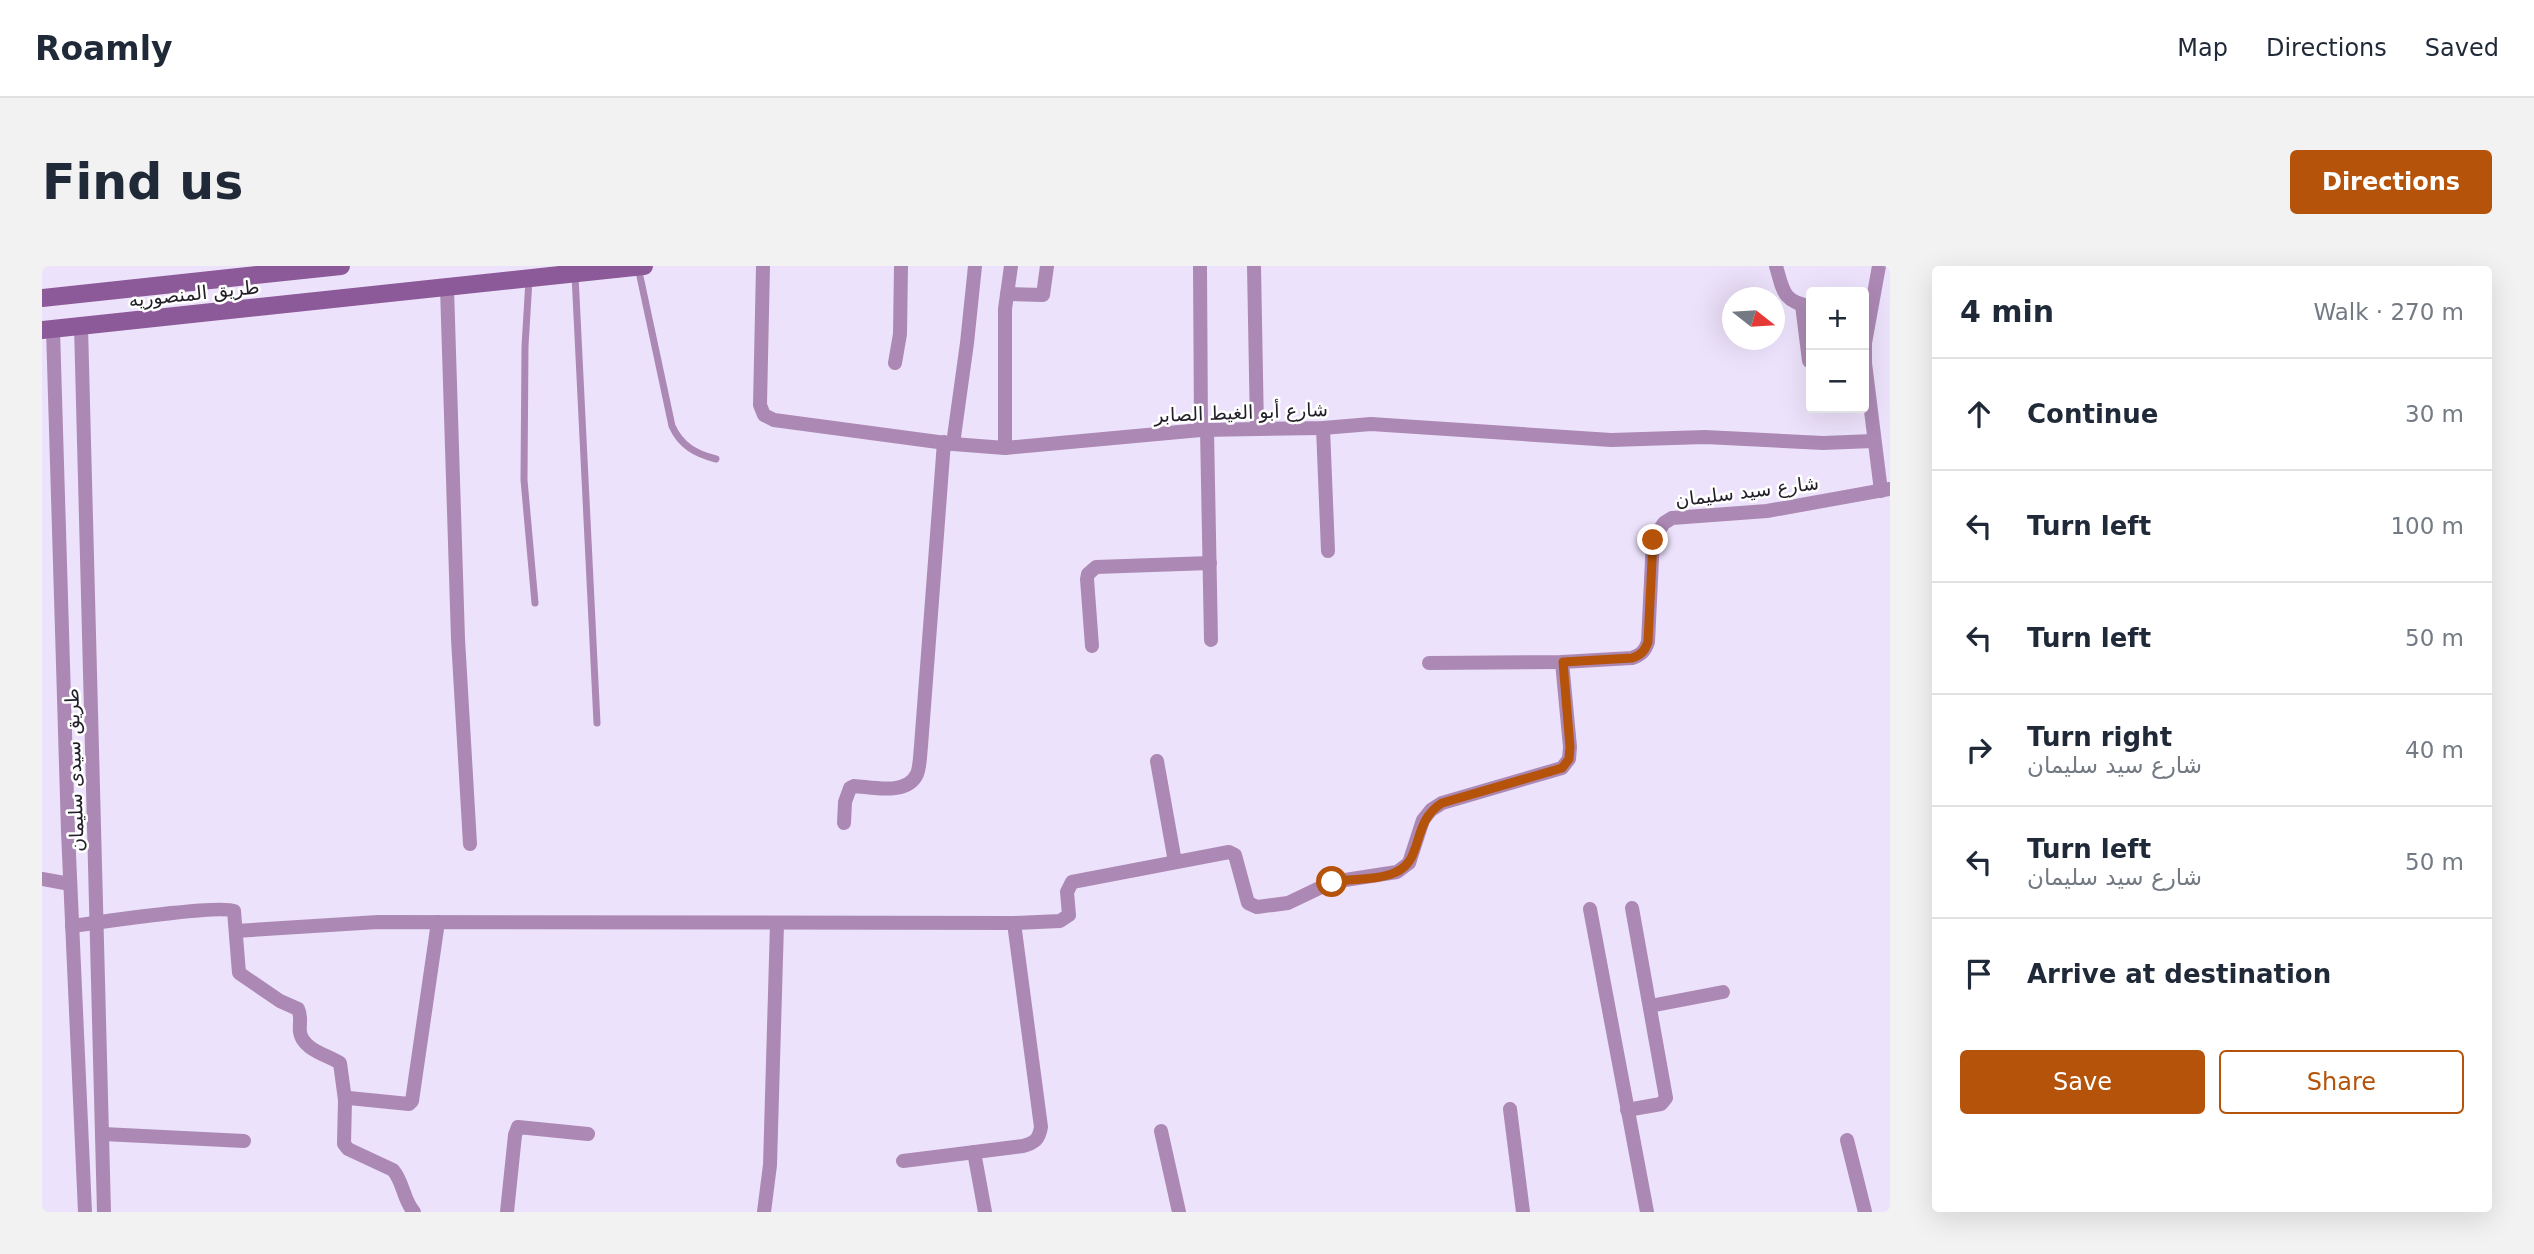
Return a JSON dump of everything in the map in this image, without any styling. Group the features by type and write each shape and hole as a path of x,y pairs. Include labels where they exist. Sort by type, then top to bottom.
{"main road":[{"name":"طريق المنصوريه","path":"42,298 341,266"},
{"name":"طريق المنصوريه","path":"47,329 643,266"}],"street":[{"name":"شارع أبو الغيط الصابر","path":"763,266 760,405 764,415 774,420 1005,448 1204,430 1387,425 1611,440 1705,437 1823,443 1873,440"},
{"path":"895,363 900,334 901,266"},
{"path":"845,823 845,802 850,788 901,788 909,784 916,775 921,746 948,443 967,343 975,266"},
{"path":"1005,448 1005,309 1011,266"},
{"path":"1007,294 1043,295 1047,266"},
{"path":"1200,266 1211,640"},
{"path":"1254,266 1256,429"},
{"path":"1776,266 1788,299 1806,306"},
{"path":"1869,307 1879,266"},
{"path":"447,288 458,639 470,844"},
{"name":"طريق سيدى سليمان","path":"81,326 86,602 99,922 104,1212"},
{"name":"طريق سيدى سليمان","path":"47,329 49,488 60,604 85,1212"},
{"path":"1866,350 1873,440 1886,490"},
{"path":"1323,428 1328,551"},
{"name":"شارع سيد سليمان","path":"1429,663 1563,662 1632,658 1640,655 1646,650 1648,642 1653,540 1657,530 1672,518 1767,511 1886,490"},
{"path":"1092,646 1087,579 1091,570 1096,567 1210,563"},
{"path":"60,604 86,602"},
{"path":"236,932 334,924 438,922 1014,923 1065,919 1070,909 1067,892 1072,882 1232,852 1245,898 1252,906 1296,901 1332,882 1397,872 1409,863 1423,820 1431,810 1442,803 1562,768 1569,759 1570,747 1563,662"},
{"path":"1157,761 1175,862"},
{"path":"42,880 70,884"},
{"path":"72,926 229,908 235,914 239,973 299,1009 300,1035 315,1051 337,1061 341,1066 345,1100 344,1144 348,1149 393,1170 398,1176 406,1202 414,1212"},
{"path":"1627,1110 1665,1101 1632,908"},
{"path":"1590,909 1647,1212"},
{"path":"345,1100 349,1098 409,1104 412,1101 438,922"},
{"path":"903,1161 1023,1146 1035,1142 1040,1136 1014,923"},
{"path":"764,1212 770,1165 777,924"},
{"path":"1650,1006 1723,992"},
{"path":"79,1081 102,1079"},
{"path":"1510,1109 1523,1212"},
{"path":"507,1212 518,1127 588,1134"},
{"path":"1161,1131 1179,1212"},
{"path":"103,1134 244,1141"},
{"path":"1847,1140 1865,1212"},
{"path":"974,1152 985,1212"}],"lane":[{"path":"638,267 676,436 688,448 702,456 716,459"},
{"path":"575,274 597,723"},
{"path":"530,279 525,346 524,480 535,603"}],"route":[{"path":"1332,882 1397,872 1409,863 1423,820 1431,810 1442,803 1562,768 1569,759 1570,747 1563,662 1632,658 1646,650 1653,540"}]}
